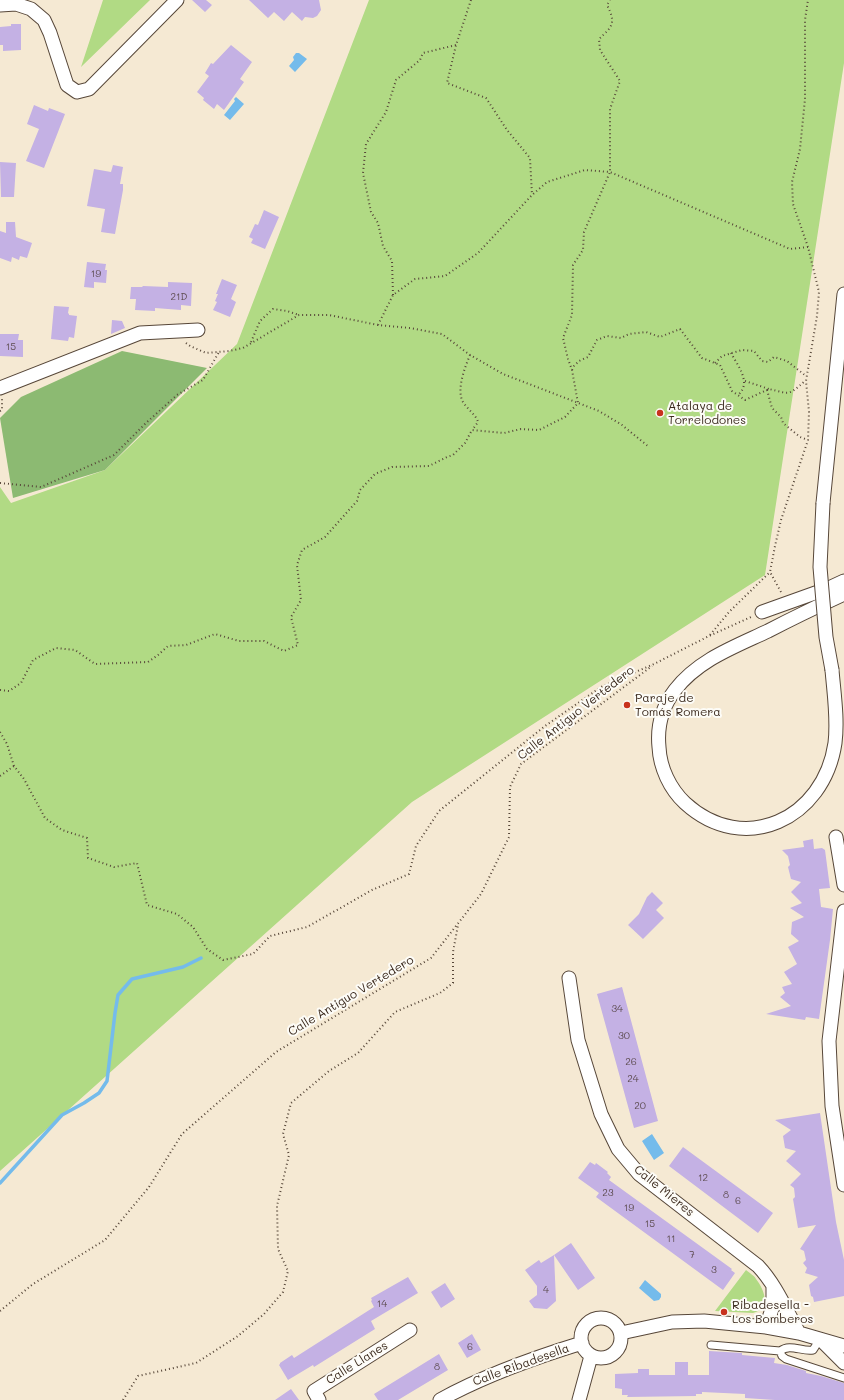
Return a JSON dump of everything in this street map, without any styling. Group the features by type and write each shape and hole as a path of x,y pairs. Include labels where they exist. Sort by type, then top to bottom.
{"street":[{"path":"0,5 16,4 31,9 44,20 50,33 67,85 77,92 89,89 177,0"},
{"path":"844,294 823,503 820,567 824,624 832,670 836,720 835,743 829,767 817,792 804,806 792,815 774,823 757,827 743,828 726,826 700,816 679,797 663,769 659,754 658,737 660,722 664,709 675,689 686,677 714,656 810,609 844,594"},
{"path":"0,388 140,333 198,330"},
{"path":"762,612 829,588 844,581"},
{"path":"832,670 844,708"},
{"path":"836,837 844,885"},
{"path":"844,911 829,1041 832,1106 844,1185"},
{"name":"Calle Mieres","path":"569,978 578,1040 601,1114 618,1149 639,1174 758,1266 773,1286 799,1333"},
{"path":"766,1327 773,1306 773,1286"},
{"path":"596,1318 611,1320 621,1333 619,1348 614,1354 607,1358 591,1356 585,1350 582,1343 581,1335 583,1328 596,1318"},
{"path":"621,1333 672,1322 723,1322 766,1327 799,1333 844,1345"},
{"name":"Calle Llanes","path":"319,1400 314,1391 410,1330"},
{"path":"820,1339 844,1363"},
{"name":"Calle Ribadesella","path":"440,1400 461,1388 513,1366 582,1343"},
{"path":"579,1400 591,1356"}],"lane":[{"path":"711,1345 780,1351 785,1347 789,1347 808,1351 813,1350 820,1339"},
{"path":"780,1351 782,1356 786,1359 844,1378"}],"path":[{"path":"471,0 456,44 447,82 486,98 507,130 530,158 532,196"},
{"path":"578,403 572,370 563,338 572,315 573,265 583,250 584,232 610,172 610,109 620,81 600,50 599,39 611,28 613,16 607,5 610,0"},
{"path":"709,636 729,612 770,572 781,520 808,440 809,412 806,376 817,316 819,292 808,247 794,204 792,182 800,149 805,99 805,20 808,0"},
{"path":"393,295 392,261 383,246 378,223 371,212 363,173 366,144 386,112 396,80 420,60 422,53 456,44"},
{"path":"378,325 393,295 415,279 445,276 478,253 547,182 585,170 610,172 790,248 808,247"},
{"path":"250,343 260,321 273,309 299,315 329,315 378,325 410,328 442,334 470,355 503,374 599,411 622,425 649,447"},
{"path":"179,330 182,339 190,346 206,353 230,351 243,348 299,315"},
{"path":"572,370 579,361 588,357 597,340 607,336 621,338 629,334 646,332 660,337 680,329 702,358 720,365 732,391 746,400 768,389"},
{"path":"715,363 722,356 731,353 742,350 754,351 762,361 768,362 774,357 788,361 806,376"},
{"path":"0,483 41,487 114,455 177,395 203,380 219,352"},
{"path":"731,353 745,381 743,391 738,395"},
{"path":"0,690 9,691 21,683 32,660 56,648 75,650 95,664 148,662 168,646 186,645 214,634 239,641 264,641 284,651 298,645 291,617 301,600 297,564 302,550 325,537 357,501 360,490 375,474 392,467 429,466 453,455 465,444 478,422 464,403 461,392 465,367 470,355"},
{"path":"745,381 768,389 792,393 806,381"},
{"path":"768,389 772,408 781,417 783,423 800,437 808,440"},
{"path":"472,430 504,433 521,429 540,430 565,417 578,403"},
{"path":"770,572 782,593 786,604"},
{"path":"0,732 7,744 14,766 24,779 45,818 62,830 87,838 88,858 114,867 136,863 147,904 177,914 193,927 207,949 223,960 253,954 270,936 307,926 372,890 409,874 416,846 439,811 545,726 601,687 654,664 709,636 762,612"},
{"name":"Calle Antiguo Vertedero","path":"0,1312 33,1284 105,1240 149,1187 182,1134 276,1052 431,958 481,894 510,838 510,787 522,764 654,664"},
{"path":"0,776 14,766"},
{"path":"123,1400 138,1376 196,1363 238,1336 264,1314 283,1292 288,1271 278,1249 277,1206 289,1155 283,1134 291,1104 328,1071 358,1053 395,1012 440,993 453,983 453,952 458,924"}],"green space":[{"path":"103,0 150,0 81,67"},
{"path":"369,0 844,0 844,63 765,575 412,802 0,1171 0,487 11,503 105,470 237,344"},
{"path":"122,351 207,368 105,470 13,498 0,418 21,397"},
{"path":"746,1270 753,1275 762,1288 765,1299 762,1308 753,1313 715,1311"}],"water":[{"path":"296,53 299,53 307,59 295,72 289,66 294,60 293,57"},
{"path":"236,97 244,104 230,120 224,115 235,101 234,99"},
{"path":"652,1134 664,1153 654,1160 642,1141"},
{"path":"645,1280 661,1294 659,1300 654,1301 639,1288"}],"building":[{"path":"192,0 206,0 212,5 205,12"},
{"path":"249,0 319,0 321,10 317,16 313,18 305,17 302,21 292,12 284,21 274,12 268,18"},
{"path":"11,24 21,24 21,50 3,51 3,45 0,45 0,27 11,26"},
{"path":"231,45 252,62 240,79 244,82 224,110 217,104 214,109 203,100 204,98 197,92 209,76 205,73 211,63 213,64"},
{"path":"34,105 48,111 49,108 65,114 44,168 26,161 39,129 27,124"},
{"path":"0,162 16,163 14,197 1,197"},
{"path":"113,165 123,167 120,184 123,184 123,190 115,234 101,232 105,209 87,206 94,169 111,172"},
{"path":"264,210 279,217 265,249 251,243 253,239 249,237 255,224 258,225"},
{"path":"6,222 15,222 16,237 32,243 27,258 20,256 19,260 12,257 11,262 0,258 0,231 6,233"},
{"path":"87,262 106,264 106,283 94,282 94,288 84,287"},
{"path":"222,279 237,285 231,299 236,302 230,317 213,310 217,302 215,301 218,294 216,294"},
{"path":"168,282 192,283 191,306 181,305 181,310 155,308 155,311 135,310 136,299 130,299 131,287 168,287"},
{"path":"54,306 69,307 69,315 77,316 74,338 69,337 68,341 51,339"},
{"path":"112,320 122,321 125,328 111,334"},
{"path":"0,334 19,334 18,340 23,340 23,357 0,356"},
{"path":"813,839 814,849 822,848 825,850 830,888 819,889 821,907 833,909 819,1019 806,1017 805,1020 766,1014 791,1006 780,997 785,993 782,987 792,984 784,972 797,964 788,947 799,941 791,934 792,922 804,917 790,908 802,903 791,892 801,882 791,879 788,867 790,865 788,856 782,850 804,847 803,841"},
{"path":"652,892 663,903 656,910 664,918 643,939 628,925 639,914 647,897"},
{"path":"622,987 658,1121 634,1128 597,994"},
{"path":"820,1113 836,1222 844,1260 844,1296 814,1302 809,1285 818,1277 805,1273 807,1268 803,1263 806,1260 804,1251 800,1249 816,1225 798,1228 793,1199 795,1197 794,1188 790,1185 801,1174 786,1161 796,1151 785,1148 783,1136 791,1130 775,1120"},
{"path":"683,1147 773,1213 758,1233 669,1166"},
{"path":"590,1162 595,1165 596,1163 608,1172 607,1173 611,1177 609,1180 732,1269 731,1270 735,1273 723,1290 596,1197 599,1193 578,1178"},
{"path":"571,1243 595,1278 578,1290 554,1255"},
{"path":"554,1255 556,1301 547,1309 534,1308 529,1301 537,1295 537,1286 525,1270 539,1260 541,1263"},
{"path":"408,1277 418,1293 371,1321 375,1329 314,1367 313,1365 288,1380 279,1365 280,1363 292,1355 294,1358 374,1307 371,1298"},
{"path":"445,1283 455,1299 441,1308 431,1292"},
{"path":"472,1334 481,1350 467,1358 458,1343"},
{"path":"709,1351 742,1353 742,1355 775,1358 774,1363 787,1365 806,1371 806,1373 844,1383 844,1400 775,1400 745,1398 745,1394 702,1392 702,1394 696,1394 696,1396 627,1397 628,1395 622,1395 622,1389 615,1388 615,1374 638,1373 638,1369 649,1369 649,1375 675,1375 675,1362 688,1362 688,1375 709,1375"},
{"path":"439,1354 448,1370 398,1400 378,1400 374,1394"},
{"path":"291,1389 299,1400 275,1400"}],"waterway":[{"path":"0,1183 62,1115 99,1093 107,1081 118,995 132,979 183,967 201,958"}],"place":[{"name":"Atalaya de Torrelodones","path":"660,413"},
{"name":"Paraje de Tomás Romera","path":"627,705"},
{"name":"Ribadesella - Los Bomberos","path":"724,1312"}]}
